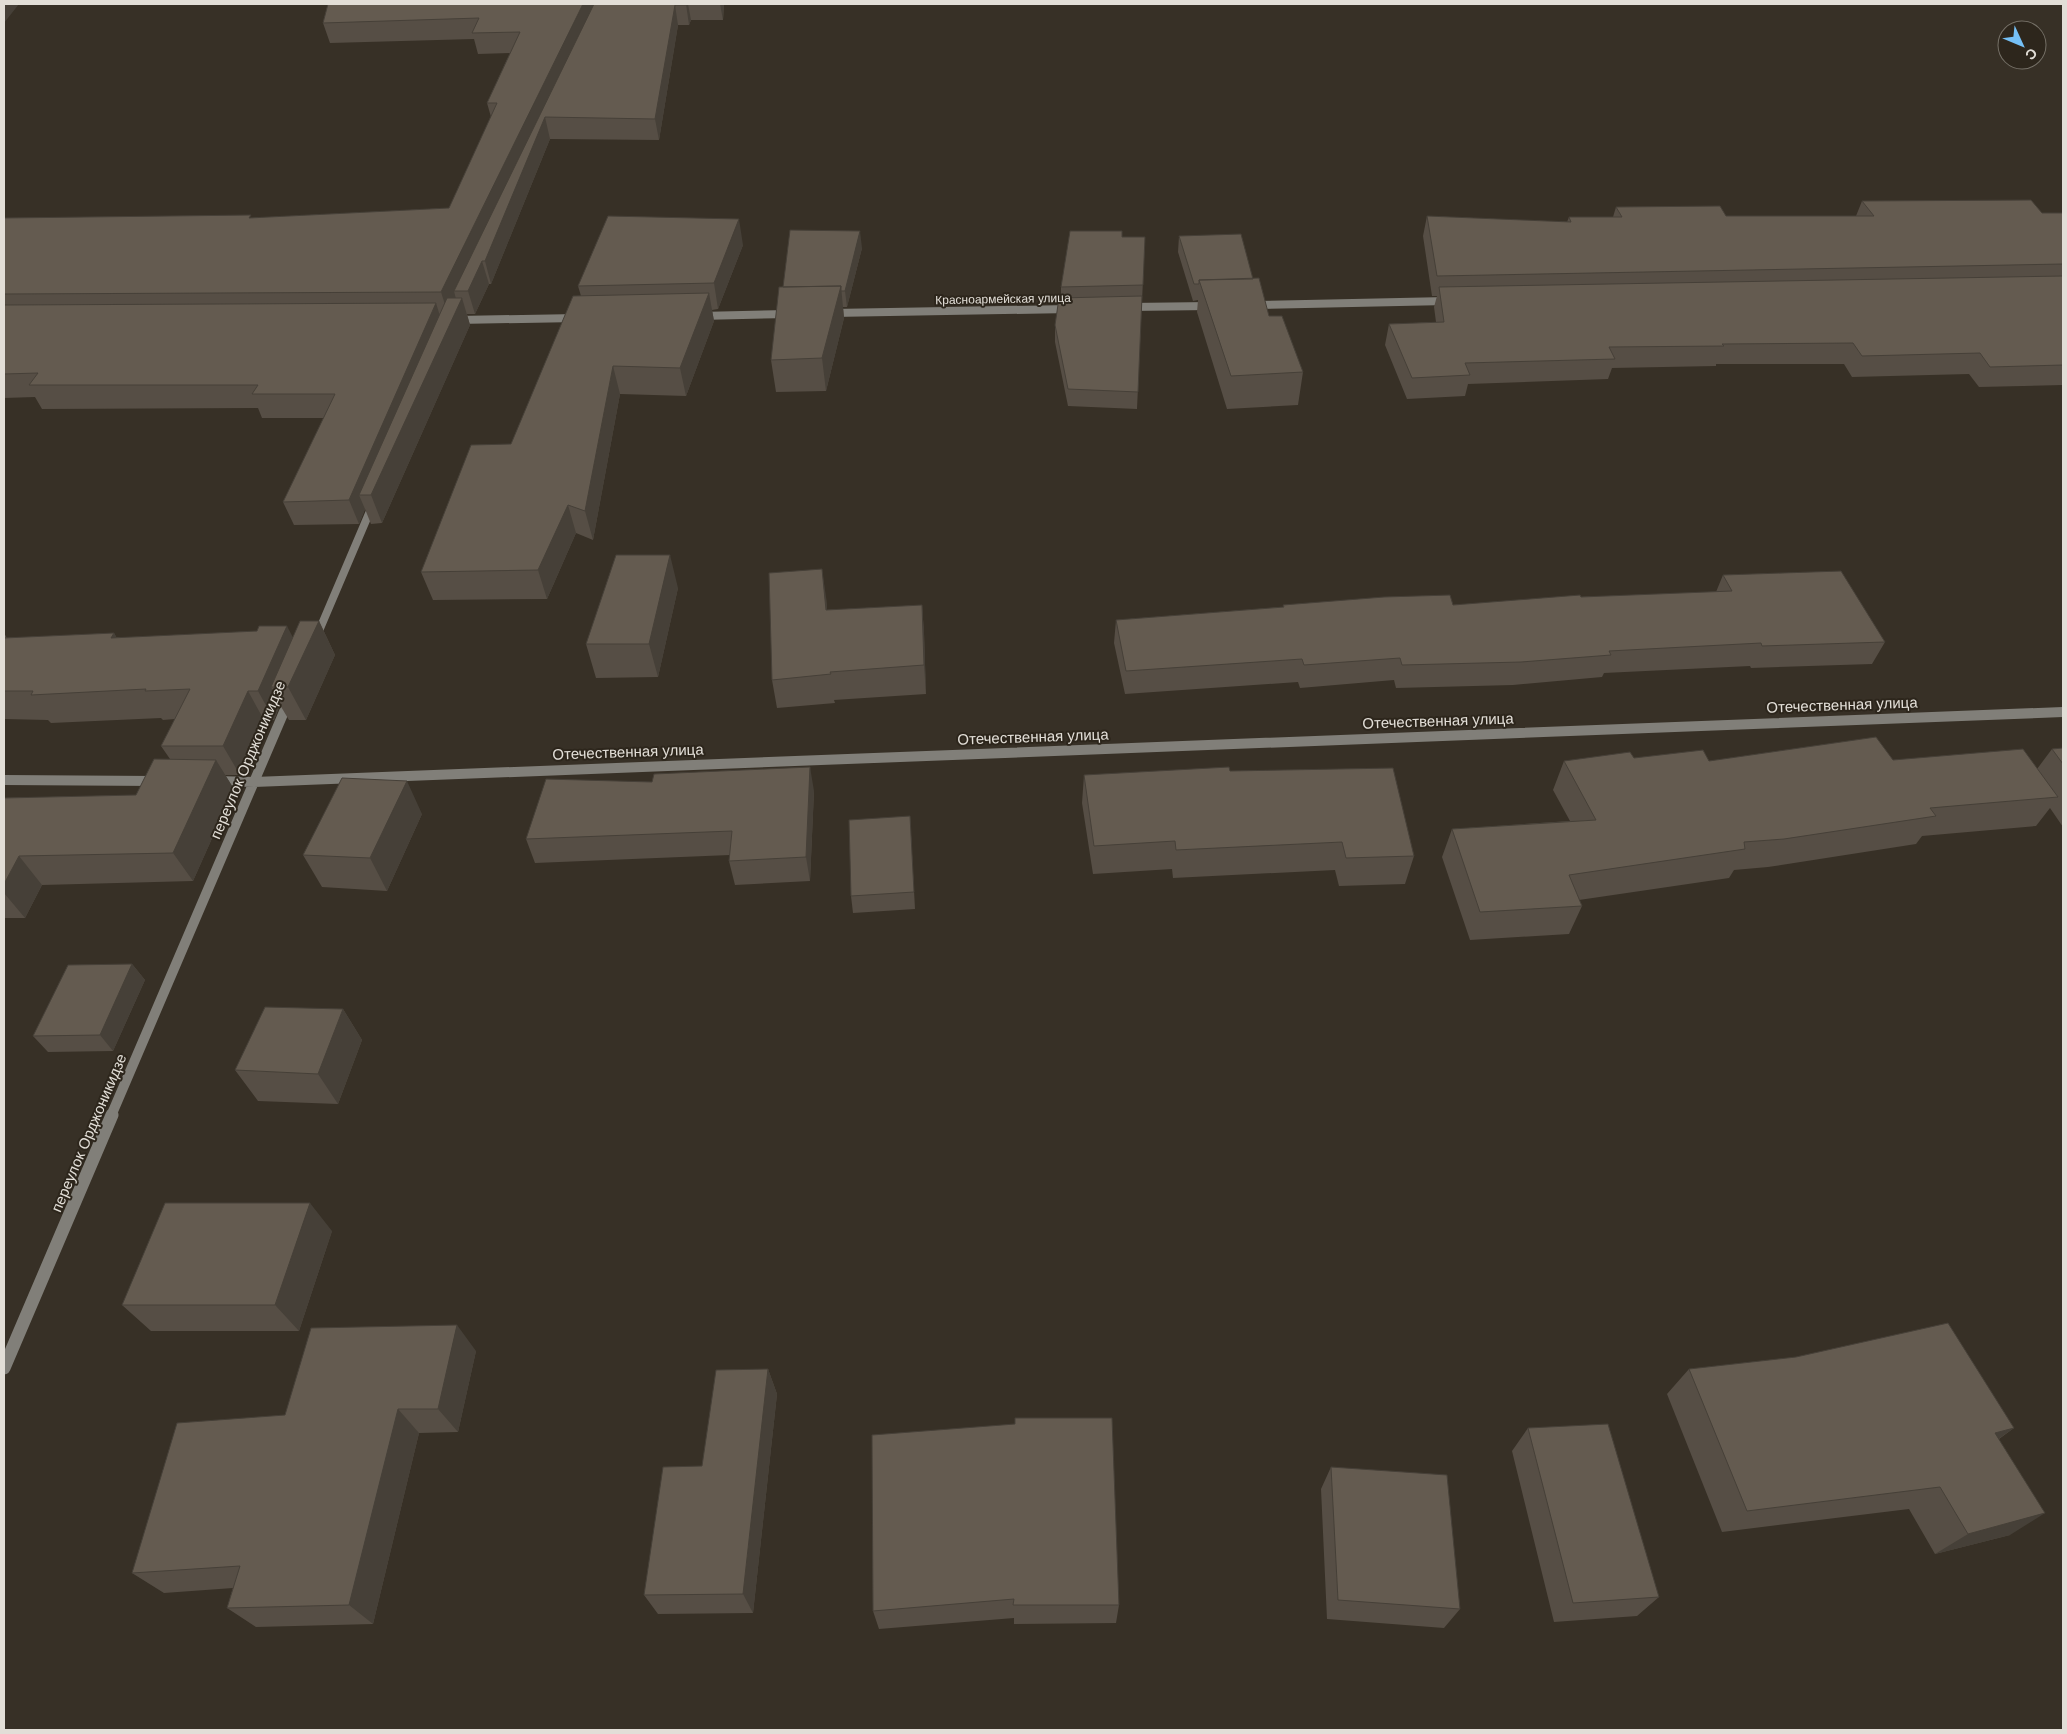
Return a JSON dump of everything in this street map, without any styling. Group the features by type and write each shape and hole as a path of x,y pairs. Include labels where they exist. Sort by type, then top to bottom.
{"street":[{"path":"1248,305 1457,301"},
{"path":"1118,308 1218,306"},
{"name":"Красноармейская улица","path":"820,313 1079,308"},
{"path":"448,329 456,311"},
{"path":"691,316 800,314"},
{"path":"452,320 581,318"},
{"path":"312,646 378,492"},
{"name":"переулок Орджоникидзе","path":"4,1368 293,691"},
{"name":"Отечественная улица","path":"206,781 254,782 2063,712"},
{"path":"4,780 167,781"}],"building":[{"path":"328,4 583,4 441,292 4,294 4,218 251,215 249,218 449,208 497,103 487,103 520,32 472,33 479,18 323,23"},
{"path":"594,4 686,4 675,5 655,119 545,117 485,261 482,261 468,291 454,291"},
{"path":"2031,200 2042,213 2063,213 2063,264 1437,276 1427,216 1571,222 1569,217 1622,217 1616,207 1720,206 1726,216 1874,216 1862,201"},
{"path":"608,216 739,219 714,283 578,286"},
{"path":"790,230 860,231 845,291 841,291 841,286 783,287"},
{"path":"1070,231 1122,231 1122,237 1145,237 1143,285 1061,287"},
{"path":"1241,234 1253,279 1199,280 1199,284 1194,284 1179,236"},
{"path":"2063,276 2063,365 1990,367 1980,353 1862,356 1853,343 1722,344 1724,346 1609,347 1615,359 1465,363 1470,375 1412,378 1389,324 1444,322 1439,287"},
{"path":"1259,278 1269,316 1282,316 1303,372 1231,376 1199,280"},
{"path":"841,286 822,358 771,360 779,287"},
{"path":"709,293 680,368 613,366 585,511 568,505 538,570 421,572 471,445 511,444 573,296"},
{"path":"1142,296 1138,392 1068,389 1055,325 1059,298"},
{"path":"447,298 462,298 371,495 359,495"},
{"path":"436,303 349,500 283,502 335,394 252,394 258,385 29,385 38,373 4,374 4,305"},
{"path":"616,555 670,555 649,644 586,644"},
{"path":"822,569 826,610 922,605 924,665 830,672 831,674 772,680 769,573"},
{"path":"1841,571 1885,642 1762,646 1761,643 1609,651 1611,655 1521,662 1402,665 1400,658 1304,665 1302,659 1126,671 1116,620 1384,597 1450,595 1453,605 1580,595 1581,597 1732,591 1723,575"},
{"path":"300,621 319,621 288,687 271,687"},
{"path":"259,626 287,626 258,691 248,691 223,746 161,746 190,689 145,691 146,689 31,695 33,691 4,691 4,638 114,633 111,638 257,631"},
{"path":"1876,737 1893,760 2023,749 2058,797 1930,808 1936,816 1784,839 1744,842 1745,849 1569,875 1582,906 1480,912 1452,829 1596,820 1564,761 1630,752 1634,758 1703,750 1709,761"},
{"path":"2063,748 2063,764 2052,749"},
{"path":"154,759 216,760 173,853 19,856 4,884 4,798 136,795"},
{"path":"810,767 806,857 729,861 732,831 526,839 546,779 652,782 654,774"},
{"path":"1229,767 1230,771 1393,768 1414,856 1346,858 1342,842 1176,850 1175,841 1094,846 1084,775"},
{"path":"342,778 407,781 370,858 303,855"},
{"path":"910,816 914,892 851,896 849,820"},
{"path":"132,964 100,1035 33,1036 68,965"},
{"path":"265,1007 343,1009 318,1074 235,1070"},
{"path":"165,1203 310,1203 275,1305 122,1305"},
{"path":"1948,1323 2014,1428 1995,1433 2045,1513 1968,1534 1940,1487 1747,1511 1689,1369 1796,1357"},
{"path":"457,1325 438,1409 398,1409 349,1605 227,1608 240,1566 132,1573 177,1423 285,1415 311,1328"},
{"path":"768,1369 743,1594 644,1595 663,1467 702,1466 716,1370"},
{"path":"1015,1418 1112,1418 1119,1605 1013,1605 1014,1599 873,1611 872,1435 1015,1424"},
{"path":"1608,1424 1659,1597 1573,1603 1528,1428"},
{"path":"1331,1467 1447,1475 1460,1609 1338,1600"}]}
